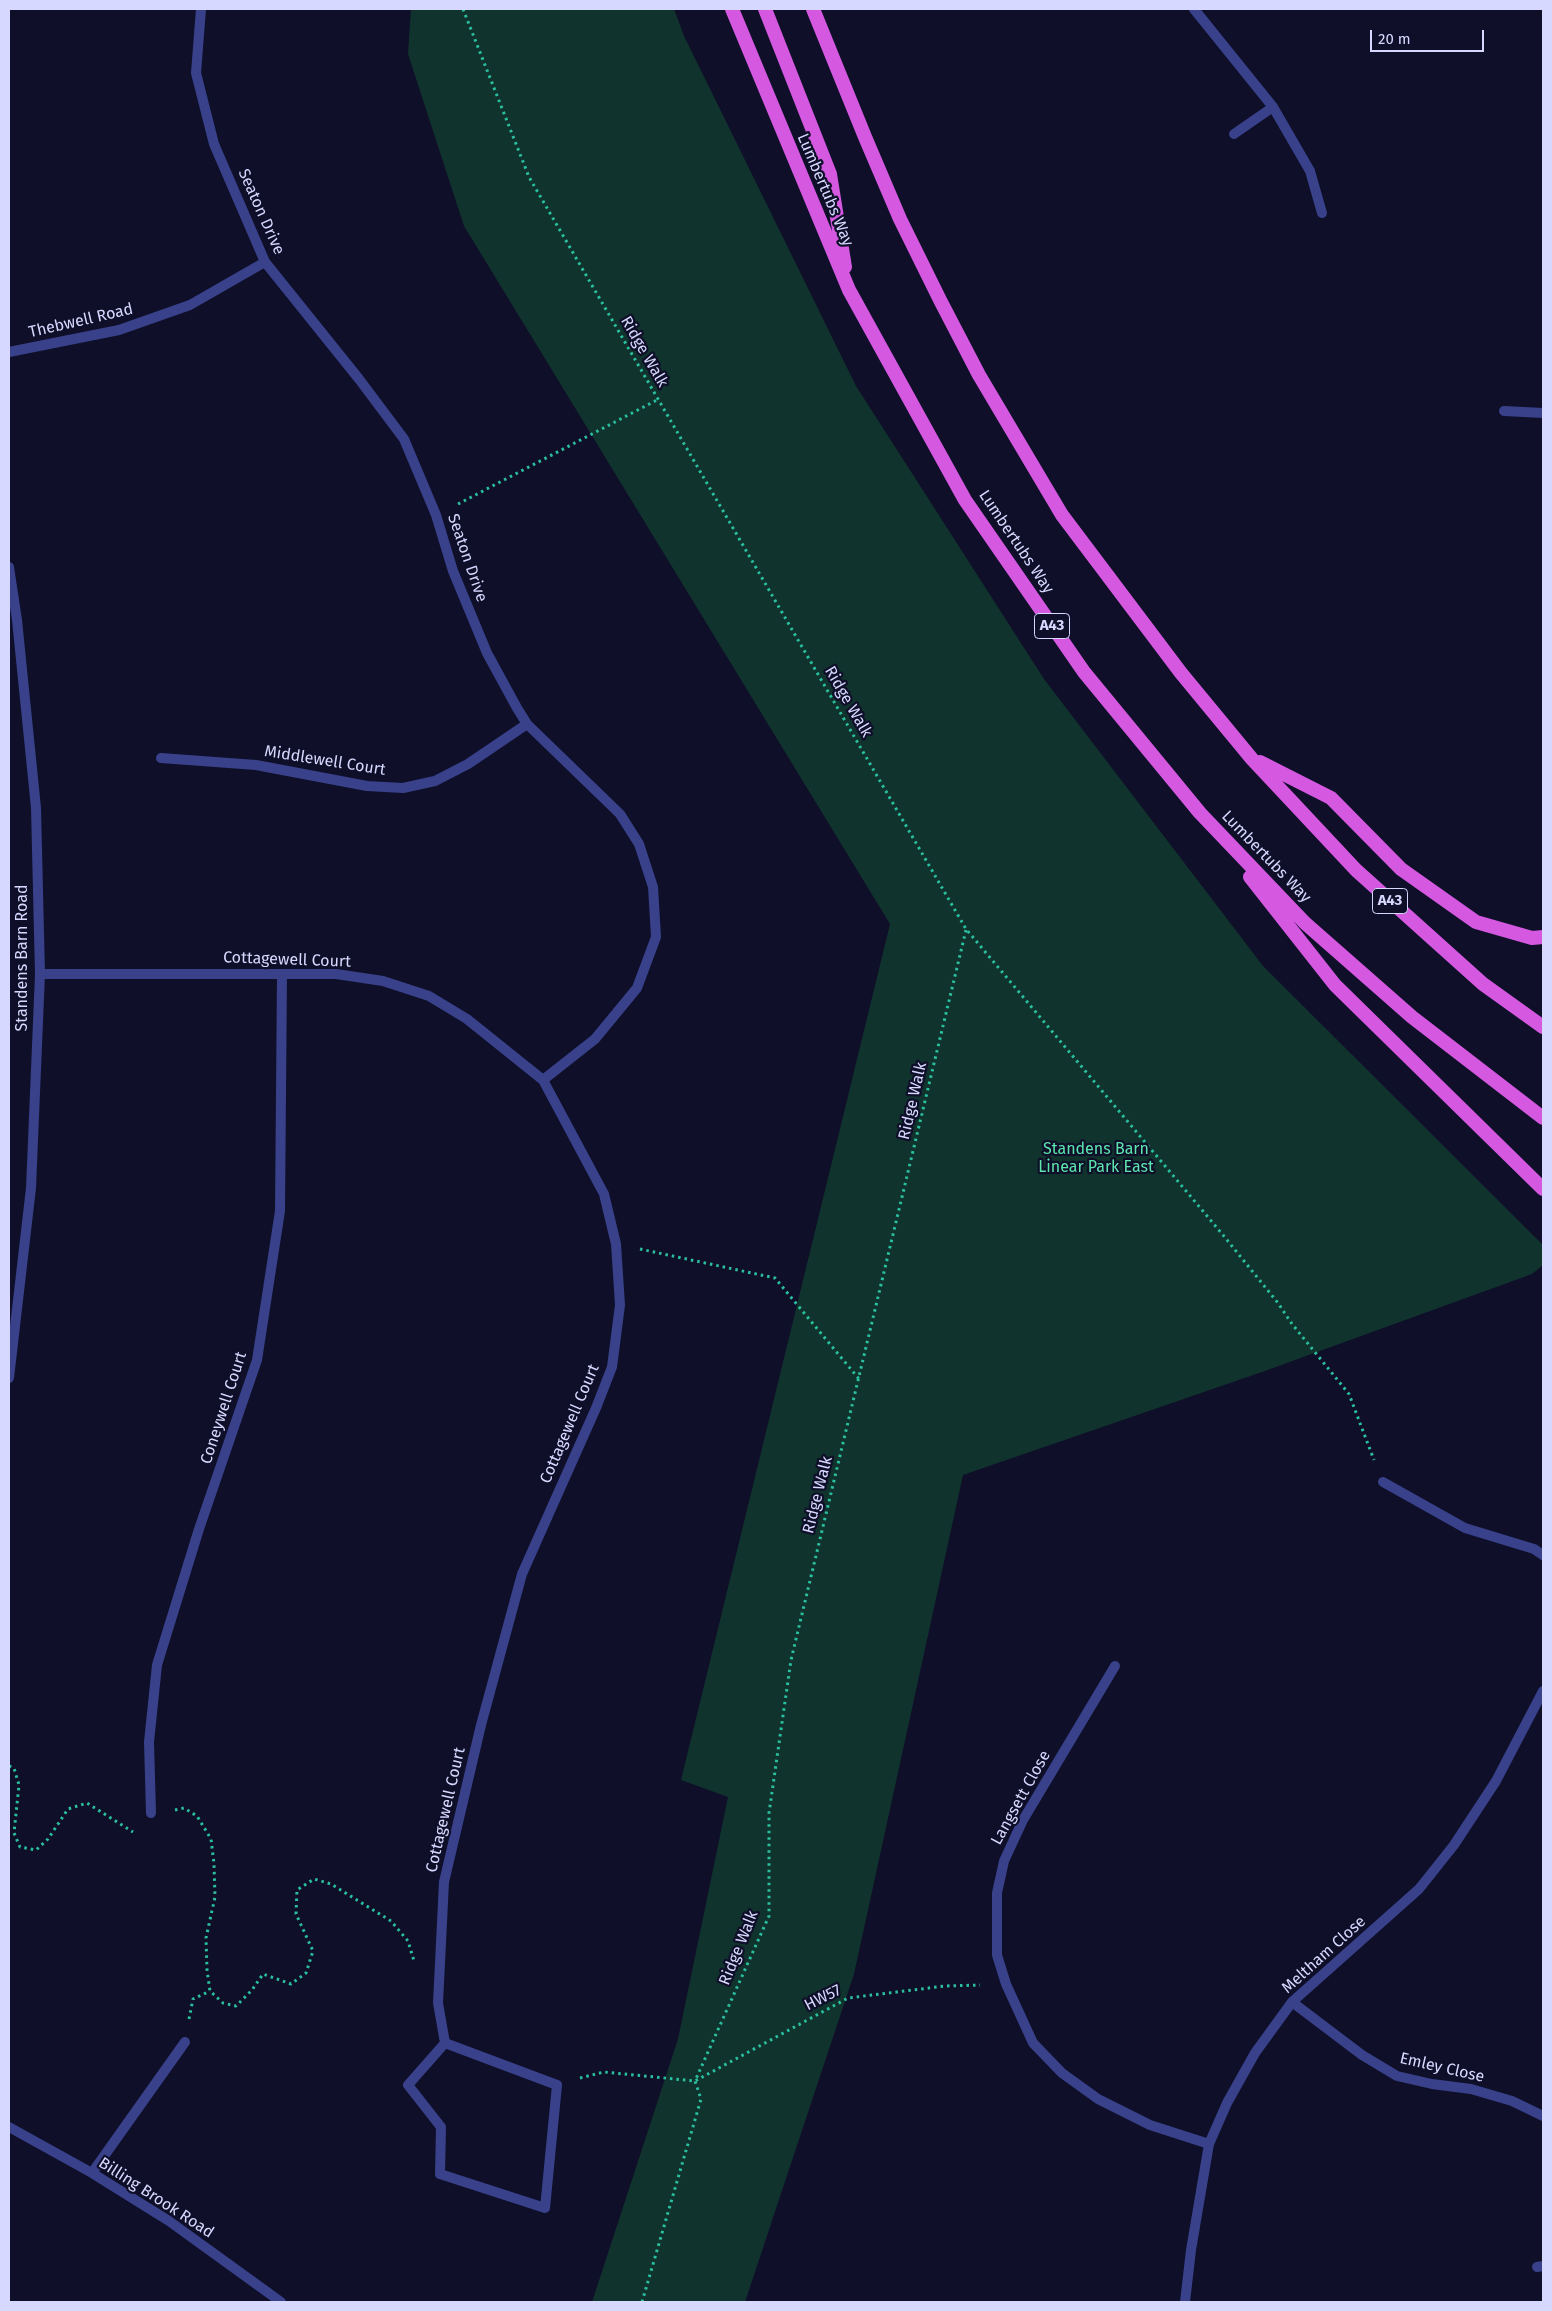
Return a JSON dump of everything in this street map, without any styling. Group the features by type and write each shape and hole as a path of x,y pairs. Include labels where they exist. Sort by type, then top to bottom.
{"highway":[{"path":"725,9 743,39"},
{"name":"Lumbertubs Way","path":"732,9 849,290 965,500 1084,672 1200,813 1312,930 1412,1017 1543,1118"},
{"path":"765,9 830,174 849,290"},
{"name":"A43","path":"813,9 900,219 979,375 1062,515 1169,657 1252,759 1356,870 1483,984 1543,1028"},
{"path":"1252,759 1331,798 1402,869 1476,922 1532,938 1543,937"},
{"path":"1200,813 1335,985 1543,1189"}],"street":[{"name":"Seaton Drive","path":"201,9 196,73 214,144 265,262 360,379 404,439 436,515 453,571 487,653 527,724 620,814 639,844 653,887 656,937 637,988 595,1038 543,1080"},
{"path":"1194,9 1272,107 1310,171 1322,213"},
{"path":"1234,134 1272,107"},
{"name":"Thebwell Road","path":"9,352 119,330 190,305 265,262"},
{"path":"1504,411 1543,413"},
{"name":"Standens Barn Road","path":"9,567 13,621 36,808 40,974 31,1188 9,1376"},
{"name":"Middlewell Court","path":"161,758 256,765 367,786 403,788 435,781 468,764 527,724"},
{"name":"Cottagewell Court","path":"40,974 282,974 346,976 383,981 429,996 467,1019 543,1080 604,1194 616,1244 620,1305 612,1366 596,1408 522,1574 481,1725 444,1882 438,2003 445,2042"},
{"name":"Coneywell Court","path":"151,1813 149,1742 157,1665 199,1529 257,1360 280,1211 282,974"},
{"path":"1383,1482 1465,1528 1534,1549 1543,1555"},
{"name":"Langsett Close","path":"1115,1666 1023,1820 1004,1861 997,1893 997,1956 1006,1984 1033,2043 1062,2073 1098,2099 1150,2125 1209,2144"},
{"name":"Meltham Close","path":"1185,2302 1190,2250 1209,2144 1227,2103 1254,2053 1292,2002 1419,1889 1454,1845 1496,1781 1543,1691"},
{"name":"Emley Close","path":"1292,2002 1362,2055 1397,2076 1471,2090 1512,2102 1543,2116"},
{"path":"92,2173 185,2042"},
{"path":"445,2042 557,2085 545,2208 440,2174 441,2127 408,2084 445,2042"},
{"name":"Billing Brook Road","path":"9,2127 92,2173 169,2221 281,2302"}],"path":[{"name":"Ridge Walk","path":"463,9 529,177 966,929 791,1660 769,1813 768,1916 695,2081"},
{"path":"436,515 657,400"},
{"path":"966,929 1223,1235 1349,1394 1383,1482"},
{"path":"616,1244 775,1278 859,1379"},
{"path":"9,1766 14,1768 19,1785 14,1833 20,1847 36,1850 48,1840 68,1809 87,1803 138,1836 151,1813 184,1808 197,1816 211,1839 214,1864 215,1897 206,1938 207,1970 210,1991 223,2003 236,2006 252,1990 263,1974 291,1984 306,1973 313,1951 296,1914 297,1890 314,1879 331,1884 391,1921 408,1941 416,1969 428,1997 438,2003"},
{"name":"HW57","path":"695,2081 848,1998 945,1986 1006,1984"},
{"path":"185,2042 193,1999 210,1991"},
{"path":"557,2085 604,2072 695,2081 701,2099 642,2302"}],"green space":[{"name":"Standens Barn Linear Park East","path":"411,9 674,9 684,36 856,386 1044,679 1263,966 1543,1245 1543,1265 1532,1274 1262,1372 963,1475 854,1974 745,2302 592,2302 678,2039 728,1797 681,1780 890,924 464,226 408,54"}]}
